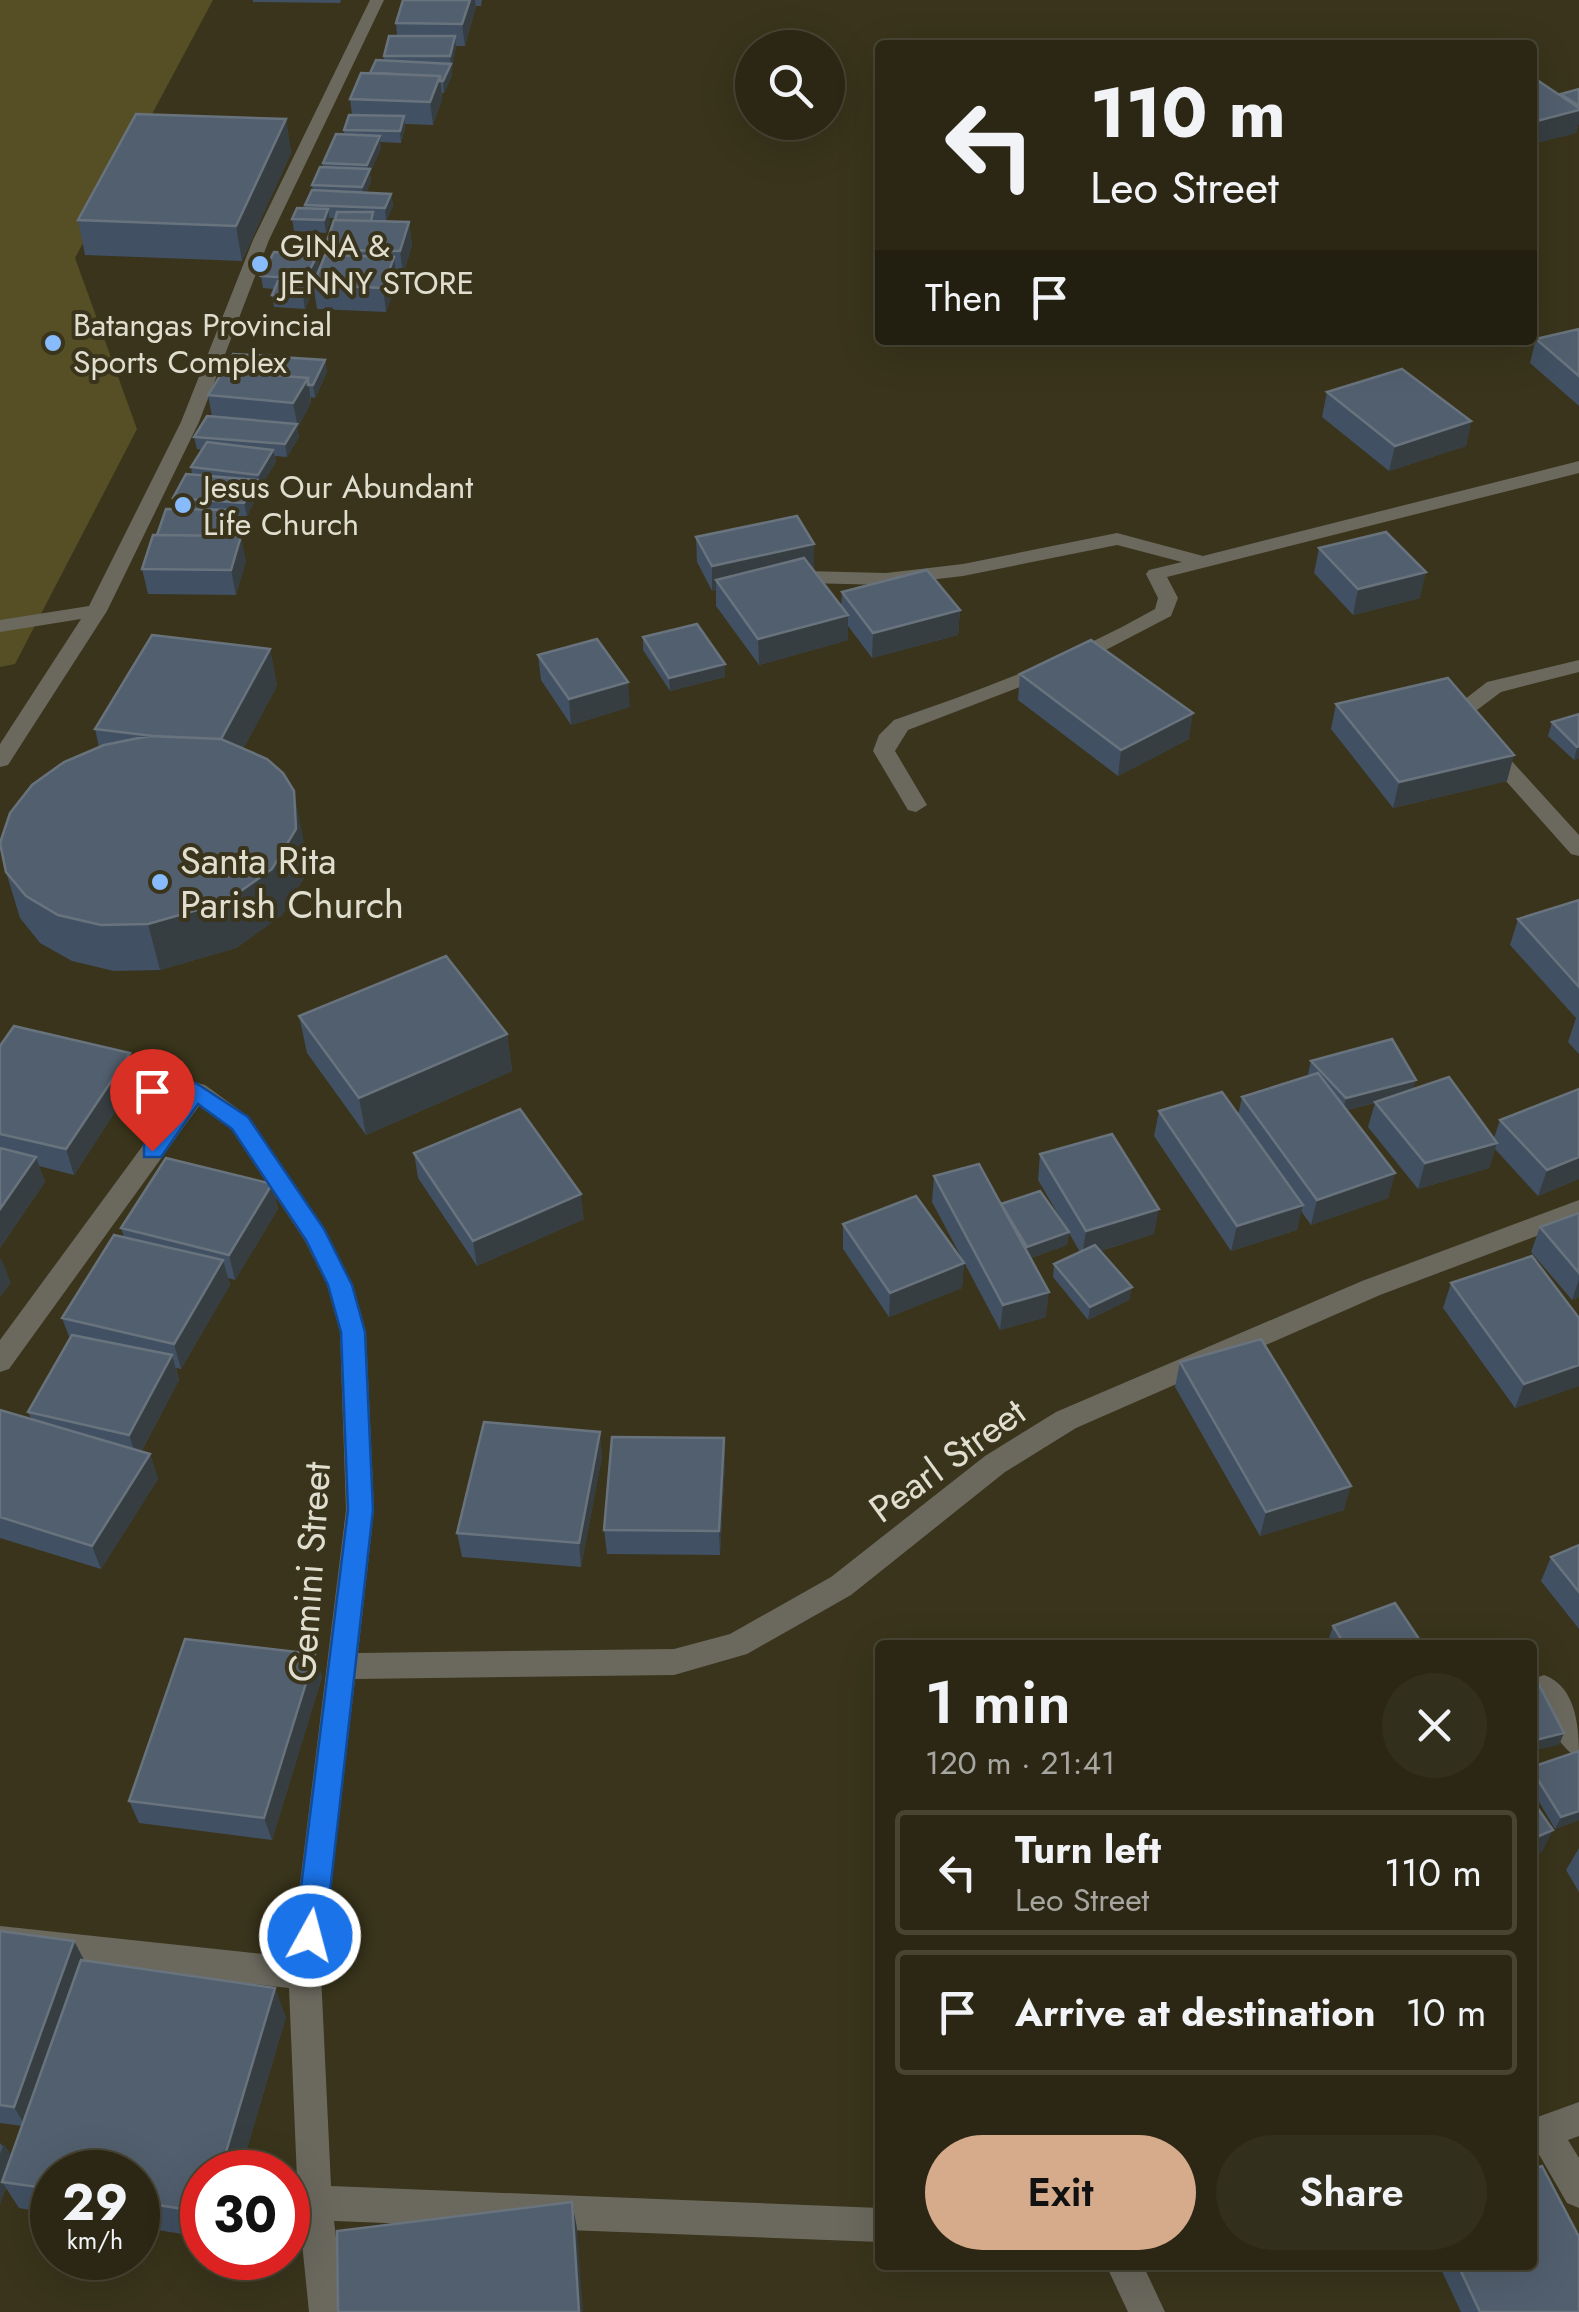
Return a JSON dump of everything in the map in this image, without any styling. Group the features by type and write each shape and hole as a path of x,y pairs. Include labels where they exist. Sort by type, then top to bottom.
{"street":[{"path":"0,760 97,611 190,422 262,240 377,0"},
{"path":"916,806 884,751 887,740 901,726 1025,683 1103,649 1164,612 1168,598 1156,574 1579,467"},
{"path":"805,578 886,579 963,570 1118,539 1182,558 1205,560"},
{"path":"0,626 97,611"},
{"path":"1579,666 1494,687 1467,708 1467,725 1579,849"},
{"name":"Gemini Street","path":"71,1057 196,1091 240,1123 295,1205 340,1285 353,1332 360,1510 345,1666 305,1974 314,2203 327,2312"},
{"path":"0,1361 196,1091"},
{"name":"Pearl Street","path":"345,1666 674,1662 736,1645 841,1586 996,1464 1066,1420 1372,1288 1579,1210"},
{"path":"1544,1688 1579,1744"},
{"path":"0,1941 305,1974"},
{"path":"1579,2119 1539,2134 1579,2191"},
{"path":"314,2203 875,2225"},
{"path":"1126,2270 1147,2312"}],"shaded area":[{"name":"Batangas Provincial Sports Complex","path":"0,0 213,0 75,258 137,429 15,664 0,667"}],"building":[{"path":"403,0 470,0 462,24 396,23"},
{"path":"389,36 455,36 450,56 384,56"},
{"path":"376,60 451,64 440,81 440,76 370,73"},
{"path":"361,73 440,76 430,102 350,99"},
{"path":"1537,80 1579,108 1537,121"},
{"path":"1579,89 1579,106 1561,94"},
{"path":"136,114 286,119 236,226 78,220"},
{"path":"349,115 404,116 400,131 344,130"},
{"path":"336,134 380,136 367,165 323,163"},
{"path":"320,167 370,169 362,187 312,185"},
{"path":"312,190 391,194 385,208 305,205"},
{"path":"297,208 328,209 324,220 292,219"},
{"path":"337,212 373,212 371,221 335,220"},
{"path":"334,220 409,222 400,251 324,250"},
{"path":"274,252 318,254 305,279 261,276"},
{"path":"325,255 394,257 383,288 313,285"},
{"path":"278,281 309,282 303,296 272,295"},
{"path":"1579,329 1579,376 1537,340"},
{"path":"233,354 271,356 263,374 225,371"},
{"path":"279,357 325,360 313,385 308,385 308,378 270,375"},
{"path":"1402,369 1471,421 1395,446 1327,392"},
{"path":"223,371 308,378 293,403 208,395"},
{"path":"207,416 297,424 285,444 194,437"},
{"path":"207,442 273,450 258,475 191,467"},
{"path":"186,474 257,480 244,503 173,498"},
{"path":"166,509 236,510 227,536 157,535"},
{"path":"797,516 814,544 712,566 696,537"},
{"path":"1386,532 1426,572 1358,589 1319,548"},
{"path":"153,535 241,536 231,570 142,569"},
{"path":"804,558 848,615 758,639 716,580"},
{"path":"927,570 960,610 873,633 842,592"},
{"path":"697,624 725,664 669,678 643,637"},
{"path":"152,635 270,649 221,739 95,729"},
{"path":"597,639 628,682 569,699 538,655"},
{"path":"1091,640 1193,713 1121,750 1020,674"},
{"path":"1448,678 1514,755 1399,782 1336,704"},
{"path":"1579,714 1579,746 1577,747 1552,722"},
{"name":"Santa Rita Parish Church","path":"149,736 221,739 267,759 283,773 294,791 296,829 272,869 225,902 148,924 101,925 58,915 26,896 6,872 0,843 10,813 32,785 64,762 104,745"},
{"path":"1579,900 1579,987 1518,919"},
{"path":"446,956 507,1034 359,1098 299,1016"},
{"path":"14,1026 130,1053 66,1149 0,1134 0,1046"},
{"path":"1392,1039 1416,1080 1346,1098 1311,1061"},
{"path":"1318,1073 1395,1173 1317,1200 1242,1097"},
{"path":"1449,1077 1497,1143 1425,1163 1375,1102"},
{"path":"1579,1089 1579,1157 1547,1170 1500,1120"},
{"path":"1222,1092 1303,1205 1237,1226 1159,1111"},
{"path":"520,1109 581,1194 473,1241 414,1153"},
{"path":"1112,1134 1159,1209 1086,1231 1040,1154"},
{"path":"0,1148 36,1157 0,1209"},
{"path":"166,1158 272,1184 229,1255 121,1228"},
{"path":"979,1164 1049,1292 1003,1305 934,1176"},
{"path":"1040,1191 1069,1232 1027,1247 1001,1204"},
{"path":"916,1196 964,1263 890,1293 843,1224"},
{"path":"1579,1213 1579,1273 1540,1227"},
{"path":"114,1235 223,1260 174,1344 62,1318"},
{"path":"1095,1245 1132,1287 1090,1307 1054,1264"},
{"path":"1532,1256 1579,1318 1579,1365 1524,1384 1451,1283"},
{"path":"72,1335 172,1355 129,1435 28,1412"},
{"path":"1261,1339 1351,1486 1266,1512 1180,1362"},
{"path":"0,1410 150,1454 92,1546 0,1517"},
{"path":"484,1422 600,1432 579,1543 457,1533"},
{"path":"612,1437 724,1438 719,1531 604,1530"},
{"path":"1579,1545 1579,1592 1551,1557"},
{"path":"1395,1603 1420,1640 1342,1640 1333,1626"},
{"path":"185,1639 315,1654 264,1818 129,1801"},
{"path":"1537,1681 1564,1733 1537,1740"},
{"path":"1579,1751 1579,1811 1561,1817 1537,1778 1537,1765"},
{"path":"1537,1807 1553,1830 1537,1837"},
{"path":"0,1931 74,1941 14,2107 0,2105"},
{"path":"81,1960 275,1988 227,2150 180,2150 180,2209 160,2205 160,2150 30,2150 30,2186 2,2182"},
{"path":"1542,2166 1579,2237 1579,2312 1480,2312 1460,2270 1537,2270 1537,2168"},
{"path":"572,2202 579,2312 338,2312 337,2231"}],"place":[{"name":"GINA & JENNY STORE","path":"260,264"},
{"name":"Batangas Provincial Sports Complex","path":"53,343"},
{"name":"Jesus Our Abundant Life Church","path":"183,505"},
{"name":"Santa Rita Parish Church","path":"160,882"}],"route":[{"path":"152,1151 196,1091 240,1123 315,1236 340,1285 353,1332 360,1510 345,1666 310,1936"}]}
